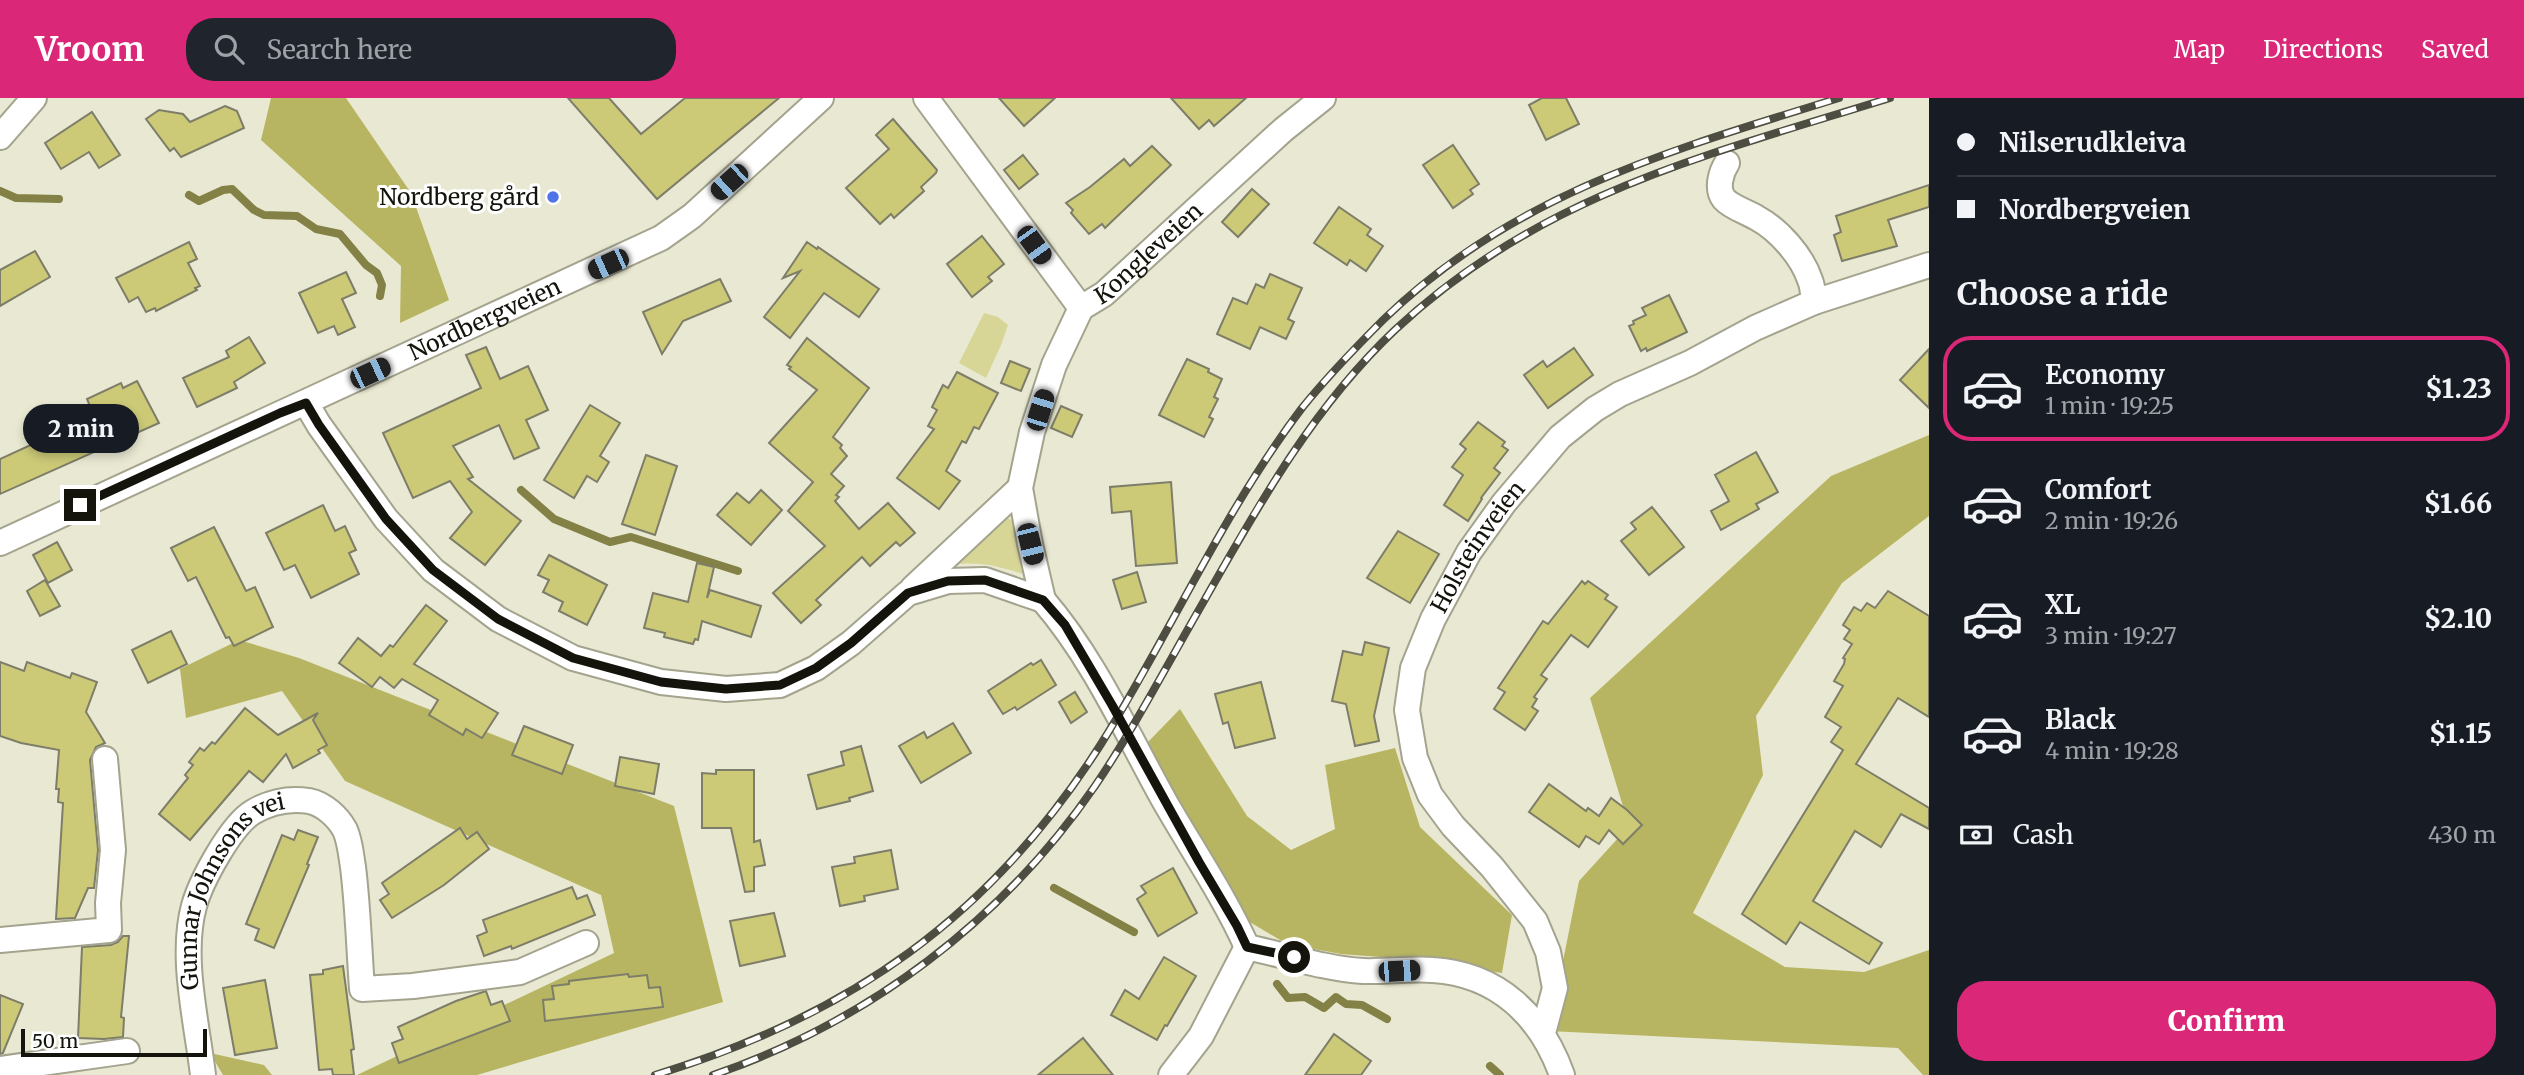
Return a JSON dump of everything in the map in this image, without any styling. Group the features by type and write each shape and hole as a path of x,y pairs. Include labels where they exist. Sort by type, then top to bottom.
{"street":[{"path":"0,137 34,98"},
{"name":"Nordbergveien","path":"0,542 661,239 692,216 821,98"},
{"path":"926,98 1081,308"},
{"name":"Kongleveien","path":"1043,600 1020,488 1032,432 1054,365 1081,308 1104,293 1283,130 1323,98"},
{"path":"1727,163 1721,171 1721,193 1726,201 1768,224 1780,235 1810,280 1814,302"},
{"name":"Holsteinveien","path":"1543,1033 1555,988 1548,952 1535,921 1492,867 1453,826 1430,795 1415,758 1407,710 1413,668 1433,618 1469,552 1504,503 1560,437 1595,409 1755,328 1814,302 1929,265"},
{"path":"306,403 386,519 433,570 498,619 573,658 661,682 726,689 780,685 816,668 851,643 908,593 1020,488"},
{"path":"908,593 948,581 985,580 1043,600 1065,625 1247,947"},
{"path":"0,940 109,930 108,903 113,850 105,759"},
{"name":"Gunnar Johnsons vei","path":"203,1075 192,992 189,939 194,905 222,846 251,813 278,801 300,800 315,803 334,814 346,832 356,891 362,989 413,986 520,972 586,943"},
{"path":"1247,947 1360,971 1433,970 1488,984 1521,1007 1543,1033 1562,1075"},
{"path":"1171,1075 1201,1035 1247,947"},
{"path":"0,1069 127,1051"}],"shaded area":[{"path":"271,98 346,98 411,193 449,300 400,323 401,266 261,140"},
{"path":"984,313 998,317 1008,325 986,378 959,363"},
{"path":"1929,435 1929,516 1842,583 1756,716 1763,775 1693,913 1785,967 1864,972 1929,950 1929,1075 1923,1075 1898,1048 1549,1031 1579,881 1629,826 1590,698 1831,476"},
{"path":"999,518 1008,518 1016,523 1026,575 986,565 961,564 957,560"},
{"path":"239,640 299,658 674,806 723,1002 477,1075 357,1075 614,953 601,895 345,781 282,691 186,718 180,669"},
{"path":"1180,709 1247,816 1291,850 1335,829 1325,765 1395,748 1420,827 1512,915 1502,973 1393,958 1341,954 1287,944 1243,918 1219,887 1148,742"},
{"path":"210,1053 264,1065 272,1075 223,1075"}],"building":[{"path":"568,98 609,98 641,134 685,98 779,98 657,199"},
{"path":"999,98 1055,98 1024,126"},
{"path":"1171,98 1246,98 1214,126 1209,120 1199,129"},
{"path":"1542,98 1566,98 1579,124 1546,140 1529,105"},
{"path":"225,106 237,111 244,128 181,157 174,148 170,151 146,119 159,110 183,114 190,122"},
{"path":"92,112 120,155 99,168 89,152 61,169 45,143"},
{"path":"893,119 937,170 921,187 924,191 894,218 891,214 880,224 846,188 889,149 876,135"},
{"path":"1453,145 1479,184 1470,190 1473,194 1453,208 1423,165"},
{"path":"1152,146 1171,165 1105,228 1102,224 1089,234 1066,203 1124,159 1130,166"},
{"path":"1023,155 1038,174 1019,189 1004,170"},
{"path":"1929,185 1929,207 1888,220 1897,246 1842,261 1834,235 1841,232 1836,216"},
{"path":"1252,189 1269,204 1238,237 1222,222"},
{"path":"1339,207 1371,229 1367,235 1383,246 1366,271 1350,260 1347,265 1314,243"},
{"path":"982,236 1004,264 988,277 992,281 972,297 947,264"},
{"path":"189,242 197,259 188,263 200,286 195,288 197,290 156,311 155,308 146,312 138,297 129,302 116,278"},
{"path":"807,242 879,289 859,317 824,293 790,338 764,317 800,271 783,278"},
{"path":"35,251 50,277 0,306 0,270"},
{"path":"346,272 356,293 342,299 355,327 338,335 334,326 318,333 299,293"},
{"path":"1270,274 1302,288 1288,319 1294,322 1286,339 1260,327 1250,349 1217,334 1233,298 1247,304 1256,284 1264,288"},
{"path":"720,279 731,301 683,321 662,354 643,312"},
{"path":"1669,295 1687,332 1647,351 1646,348 1641,351 1629,326 1646,315 1642,308"},
{"path":"249,337 265,363 234,382 237,388 197,407 183,378 229,357 226,351"},
{"path":"807,338 869,388 833,437 842,445 840,448 847,456 831,474 844,486 836,495 839,497 835,501 859,529 888,503 915,533 900,546 896,542 870,566 862,557 816,600 821,605 801,623 773,593 825,546 788,511 813,482 769,443 817,390 787,365"},
{"path":"486,347 500,379 528,366 548,410 526,420 539,448 514,459 499,425 453,446 473,477 468,479 521,521 485,565 450,538 472,512 450,481 413,498 383,433 481,388 466,355"},
{"path":"1574,348 1593,375 1548,408 1524,375 1543,361 1547,367"},
{"path":"1929,349 1929,408 1900,380"},
{"path":"1187,359 1209,369 1208,372 1222,379 1214,397 1218,399 1209,417 1213,419 1204,437 1159,415"},
{"path":"1010,361 1030,369 1021,391 1001,383"},
{"path":"957,372 998,393 979,429 974,427 966,443 962,441 946,471 960,481 939,509 897,478 934,429 928,426 937,410 932,407 943,385 948,388"},
{"path":"137,381 159,423 0,494 0,459 94,416 87,399 121,383 123,388"},
{"path":"590,405 620,423 600,456 609,462 597,482 587,476 574,498 544,480"},
{"path":"1061,406 1082,415 1072,437 1051,428"},
{"path":"1478,422 1505,442 1502,446 1508,450 1494,468 1500,473 1468,521 1444,505 1463,475 1452,467 1466,449 1460,444"},
{"path":"1756,452 1778,492 1756,504 1759,509 1721,530 1711,511 1729,501 1715,475"},
{"path":"646,455 677,466 655,535 622,524"},
{"path":"1171,482 1177,563 1136,566 1131,511 1112,513 1110,487"},
{"path":"761,490 782,510 751,545 717,515 737,493 749,503"},
{"path":"323,505 335,531 345,526 356,550 349,553 359,574 311,598 295,565 284,570 266,533"},
{"path":"1652,507 1684,547 1649,575 1621,541 1636,529 1631,523"},
{"path":"214,527 246,591 255,587 273,627 234,646 229,637 226,638 196,577 188,581 171,548"},
{"path":"1398,531 1439,554 1410,603 1367,578"},
{"path":"57,542 72,570 48,583 33,555"},
{"path":"549,555 607,585 587,625 559,611 563,602 543,592 549,580 538,575"},
{"path":"697,563 714,567 707,598 710,590 761,606 751,637 702,621 698,640 695,639 693,644 664,637 665,633 644,628 653,593 688,602"},
{"path":"1137,572 1146,602 1122,609 1113,580"},
{"path":"45,580 60,606 40,616 27,591"},
{"path":"1582,581 1585,584 1588,581 1608,595 1605,599 1617,607 1588,647 1571,635 1541,675 1547,679 1534,697 1537,699 1532,707 1538,711 1525,730 1494,709 1505,692 1498,688 1543,621 1548,624"},
{"path":"1888,591 1929,616 1929,717 1898,698 1856,764 1929,808 1929,829 1901,814 1881,847 1855,831 1813,901 1882,943 1869,964 1800,922 1786,944 1742,914 1843,750 1831,742 1841,727 1825,717 1843,686 1834,681 1852,644 1844,639 1850,630 1843,625 1854,607 1861,611 1867,603 1875,608"},
{"path":"426,605 447,621 414,664 498,713 482,738 466,729 463,735 429,715 438,700 402,679 394,688 380,677 372,687 339,663 358,638 381,656 390,645 393,647"},
{"path":"171,631 187,664 148,683 132,650"},
{"path":"1365,642 1389,648 1374,716 1379,741 1355,746 1346,704 1332,701 1343,651 1362,655"},
{"path":"1041,660 1056,685 1017,710 1015,707 1003,714 988,691 1031,663 1033,665"},
{"path":"0,662 24,671 27,662 70,678 72,673 97,682 86,712 105,743 96,747 90,760 98,850 94,888 88,888 75,918 56,919 63,803 58,802 59,789 56,789 59,750 0,736"},
{"path":"1261,682 1275,738 1235,748 1228,722 1223,724 1215,694"},
{"path":"1075,692 1087,712 1071,723 1059,702"},
{"path":"245,708 278,735 318,713 313,720 327,745 318,750 320,753 293,768 286,754 263,782 249,771 190,840 159,814 188,778 185,775 193,765 189,762 200,748 204,751 212,742 215,744"},
{"path":"953,723 971,753 921,783 899,746 924,732 927,738"},
{"path":"524,726 573,745 562,774 512,755"},
{"path":"861,746 873,791 849,798 850,801 817,809 808,775 844,765 841,752"},
{"path":"620,757 659,764 654,794 615,786"},
{"path":"716,770 754,770 754,842 760,840 765,865 754,867 754,891 745,892 731,828 702,828 702,773 716,774"},
{"path":"1549,784 1586,811 1588,808 1599,816 1611,798 1642,825 1623,844 1609,830 1599,844 1586,836 1579,847 1529,812"},
{"path":"460,828 467,839 477,832 489,849 444,885 392,918 380,900 389,894 382,883"},
{"path":"298,830 318,837 274,948 255,940 259,929 246,924 282,835 294,840"},
{"path":"891,850 898,889 864,896 865,901 840,906 832,867 855,863 854,857"},
{"path":"1173,868 1197,913 1158,936 1137,899 1146,893 1141,886"},
{"path":"572,887 577,899 587,895 595,915 512,949 511,946 484,956 477,936 487,932 483,920"},
{"path":"774,913 785,956 740,966 730,921"},
{"path":"123,936 129,936 121,1017 124,1018 123,1037 78,1038 82,947 111,945"},
{"path":"1164,957 1196,976 1157,1040 1111,1015 1125,990 1139,999"},
{"path":"343,966 354,1049 351,1050 354,1075 333,1075 332,1069 319,1070 310,975 323,974 323,970"},
{"path":"628,974 629,977 647,975 649,988 660,987 663,1007 545,1021 543,1000 554,999 552,986 569,984 569,981"},
{"path":"265,980 277,1048 235,1055 223,988"},
{"path":"486,991 491,1005 502,1001 510,1021 399,1063 392,1043 403,1039 398,1027 456,1001"},
{"path":"0,995 23,1004 3,1053 0,1054"},
{"path":"1334,1034 1371,1061 1361,1075 1305,1075"},
{"path":"1083,1038 1113,1075 1038,1075"}],"waterway":[{"path":"189,195 199,201 223,190 232,189 254,210 264,215 297,216 316,229 340,234 366,265 377,273 382,285 380,296"},
{"path":"0,191 16,198 59,199"},
{"path":"521,490 554,519 610,542 631,537 738,571"},
{"path":"1054,888 1134,932"},
{"path":"1277,984 1288,998 1305,997 1324,1008 1336,997 1346,1004 1362,1005 1387,1019"},
{"path":"1490,1066 1500,1075"}],"railway":[{"path":"655,1075 725,1051 791,1023 852,990 910,952 963,909 1012,860 1058,805 1101,744 1247,489 1302,408 1383,320 1433,276 1485,239 1540,208 1597,181 1715,137 1839,98"},
{"path":"713,1075 770,1053 877,996 927,961 974,923 1018,881 1058,835 1110,764 1246,528 1314,423 1366,359 1396,329 1451,283 1509,244 1568,212 1629,184 1756,139 1890,98"}],"place":[{"name":"Nordberg gård","path":"553,197"}],"route":[{"path":"80,505 306,403 386,519 433,570 498,619 573,658 661,682 726,689 780,685 816,668 851,643 908,593 948,581 985,580 1043,600 1065,625 1247,947 1294,957"}]}
